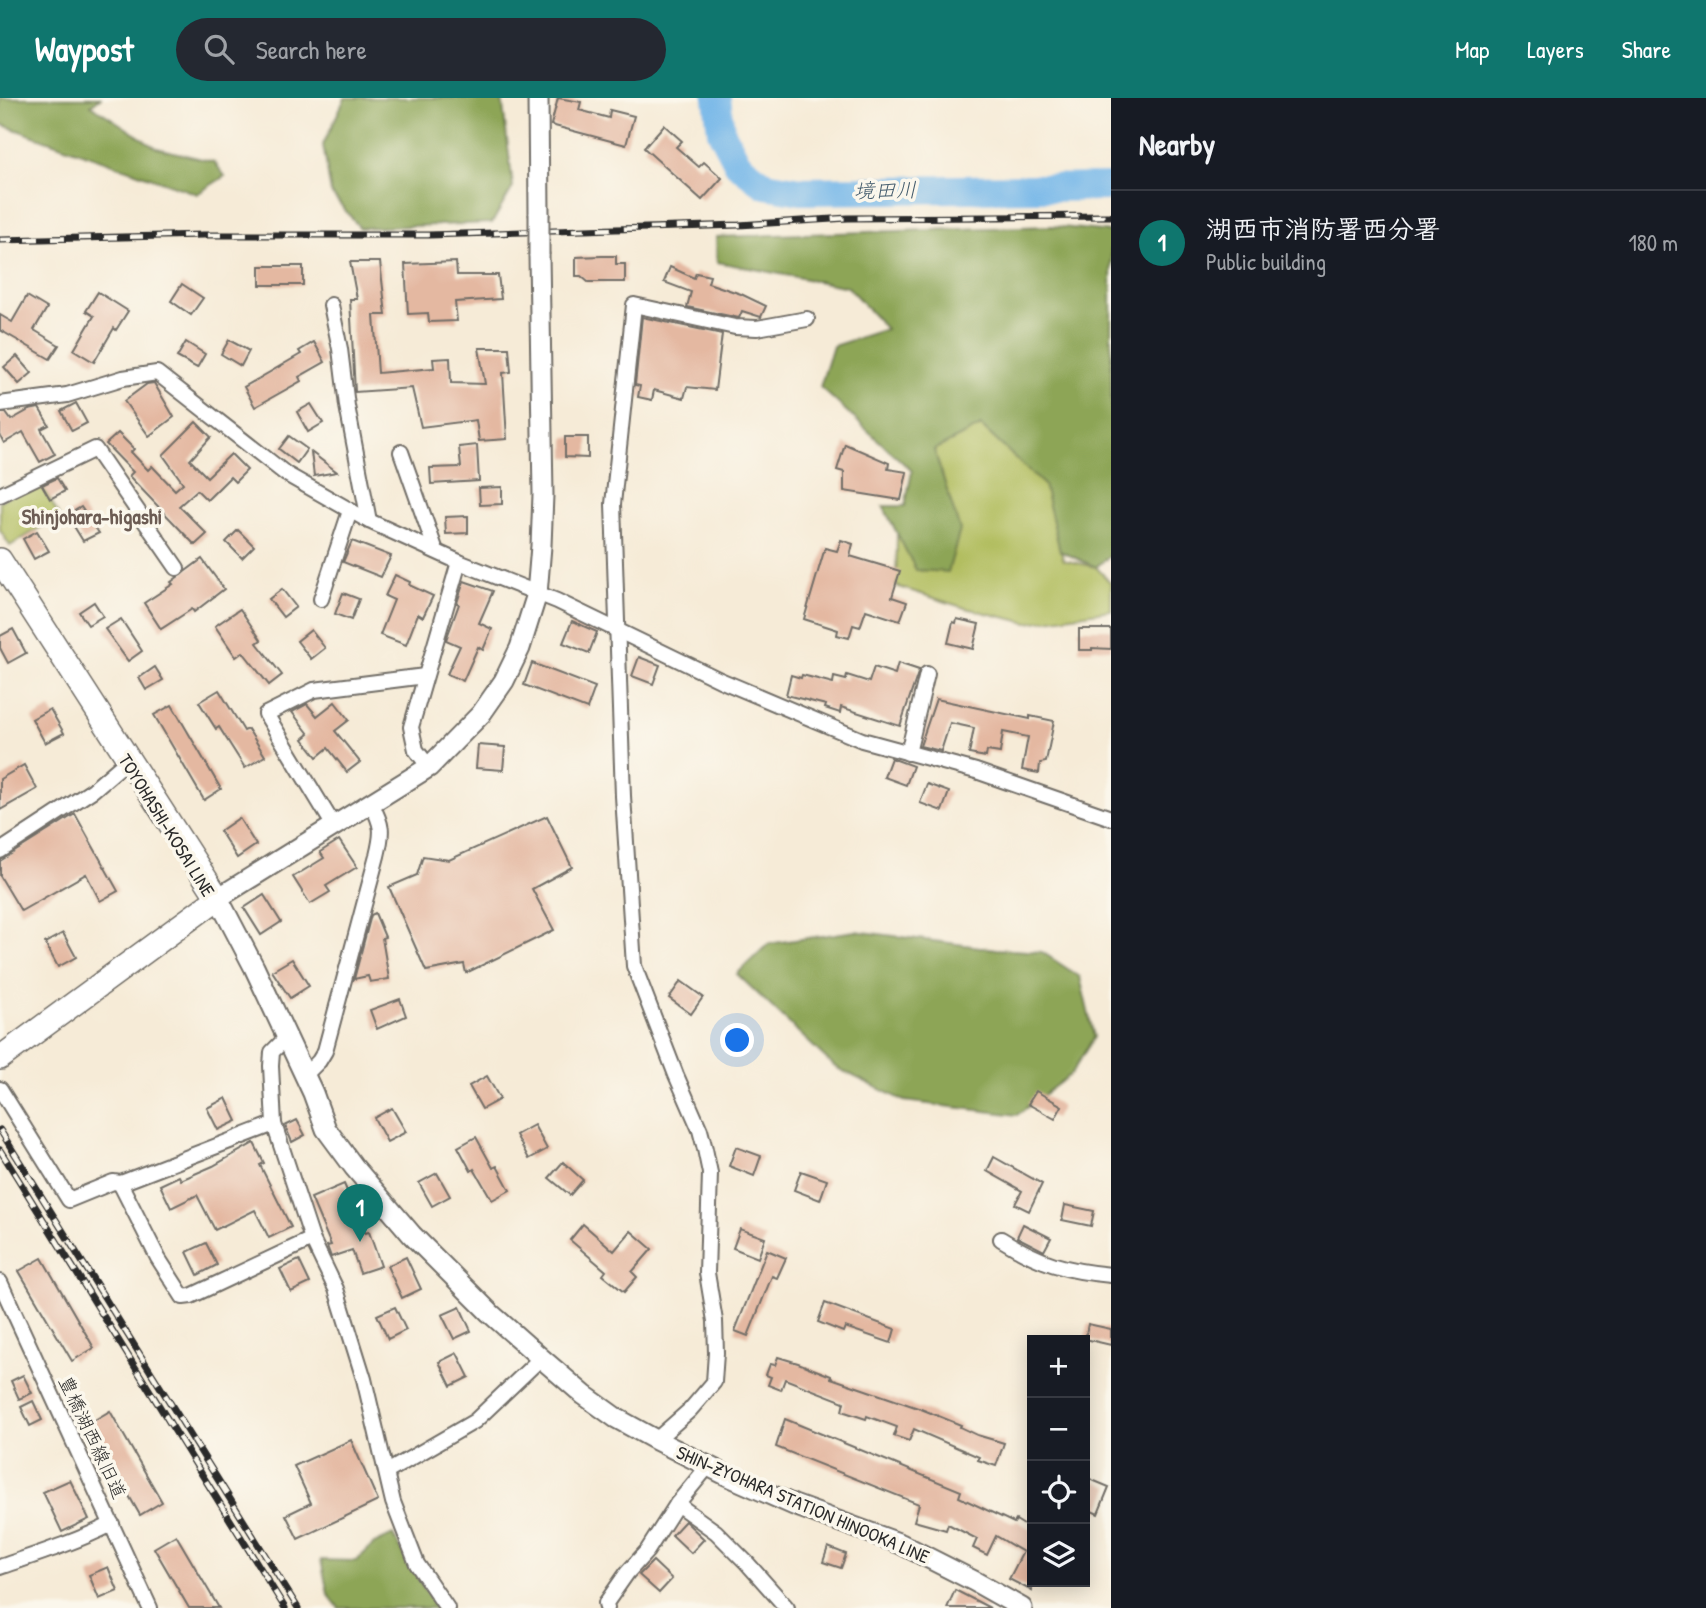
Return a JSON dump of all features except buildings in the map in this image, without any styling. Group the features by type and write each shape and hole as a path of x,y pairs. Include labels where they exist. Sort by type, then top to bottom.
{"main road":[{"path":"218,898 429,767 481,714 504,681 520,648 537,594 543,495 538,98"},
{"name":"TOYOHASHI-KOSAI LINE","path":"0,560 218,898 0,1058"},
{"name":"SHIN-ZYOHARA STATION HINOOKA LINE","path":"218,898 287,1037 326,1129 354,1167 412,1235 490,1314 584,1395 616,1418 656,1440 794,1505 901,1544 1022,1608"}],"street":[{"path":"331,305 369,521"},
{"path":"656,1440 690,1410 714,1382 716,1353 715,1321 707,1273 710,1173 700,1130 634,966 623,796 613,504 634,305 735,327 757,328 807,319"},
{"path":"0,404 67,395 124,378 157,373 286,474 369,521 459,562 557,601 617,632 862,740 976,771 1111,818"},
{"path":"0,495 95,449 177,568"},
{"path":"401,452 436,551"},
{"path":"321,599 350,512"},
{"path":"429,767 416,750 411,727 459,562"},
{"path":"908,753 927,674"},
{"path":"334,825 266,714 314,690 425,676"},
{"path":"0,851 93,790 128,761"},
{"path":"304,1076 325,1051 379,845 382,823 371,803"},
{"path":"287,1037 272,1052 274,1124 312,1239 336,1289 364,1379 393,1502 417,1563 447,1608"},
{"path":"0,1089 69,1200 274,1124"},
{"path":"120,1183 158,1258 183,1297 191,1296 312,1239"},
{"path":"1001,1239 1030,1257 1076,1272 1111,1275"},
{"name":"豊橋湖西線旧道","path":"0,1282 150,1608"},
{"path":"387,1472 475,1421 541,1358"},
{"path":"607,1608 606,1603 627,1573 647,1551 677,1504 709,1465"},
{"path":"677,1504 716,1532 787,1608"},
{"path":"0,1567 79,1540 112,1524"}],"green space":[{"path":"0,98 100,98 91,105 157,148 214,162 225,176 197,194 0,124"},
{"path":"345,98 502,98 513,187 492,223 360,228 331,193 323,145"},
{"path":"1052,226 1111,232 1111,555 1096,567 1060,551 1044,485 981,426 934,450 960,530 948,572 916,570 883,506 905,506 912,471 820,387 833,346 886,329 848,287 717,262 716,237"},
{"path":"981,426 1049,488 1063,560 1096,567 1111,583 1111,610 1028,623 965,608 896,586 897,533 921,570 931,445"},
{"path":"39,479 59,516 10,546 0,530 0,501"},
{"path":"855,931 996,949 1042,952 1080,977 1094,1037 1071,1074 1017,1115 904,1101 835,1067 737,974 768,944"},
{"path":"393,1535 436,1608 339,1608 328,1594 321,1560 356,1561 374,1544"}],"waterway":[{"name":"境田川","path":"717,98 721,131 738,164 765,185 801,191 1111,187"}],"railway":[{"path":"0,240 204,235 429,235 739,225 848,218 1111,216"},
{"path":"0,1130 298,1608"},
{"path":"0,1150 285,1608"}],"place":[{"name":"湖西市消防署西分署","path":"360,1242"}],"district":[{"name":"Shinjohara-higashi","path":"92,516"}]}
